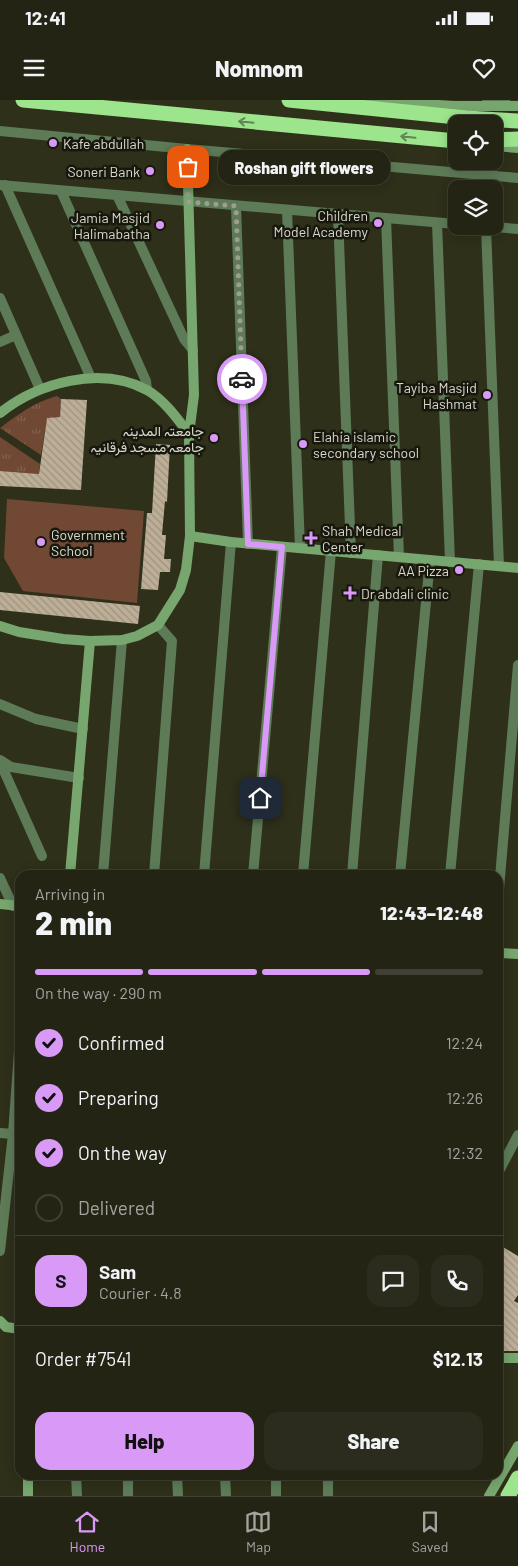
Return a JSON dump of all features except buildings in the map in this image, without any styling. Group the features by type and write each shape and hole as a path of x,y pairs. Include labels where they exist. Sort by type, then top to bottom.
{"highway":[{"path":"23,100 448,141"},
{"path":"289,100 466,118 518,121"},
{"path":"503,140 518,139"},
{"path":"508,1496 518,1478"}],"street":[{"path":"357,100 517,105"},
{"path":"487,100 517,105"},
{"path":"0,131 518,178"},
{"path":"503,147 518,148"},
{"path":"0,626 28,633 90,641 122,640 137,636 158,625 180,590 186,570 190,536 189,434 194,395 188,149"},
{"path":"91,378 3,185 448,224"},
{"path":"61,190 146,381 147,390"},
{"path":"117,195 184,339 193,350"},
{"path":"236,206 248,544"},
{"path":"287,210 300,548"},
{"path":"338,214 351,553"},
{"path":"386,218 399,557"},
{"path":"437,223 450,562"},
{"path":"503,228 518,229"},
{"path":"486,235 499,566"},
{"path":"0,298 40,389"},
{"path":"0,342 16,334"},
{"path":"0,413 16,400 40,389 66,381 91,378 124,381 147,390 170,409 189,434"},
{"path":"190,536 248,544 518,568"},
{"path":"204,870 231,542"},
{"path":"253,870 282,547"},
{"path":"303,870 331,551"},
{"path":"352,870 378,555"},
{"path":"400,870 430,560"},
{"path":"450,870 479,564"},
{"path":"154,870 172,641 158,625"},
{"path":"103,870 122,640"},
{"path":"70,870 84,729 90,641"},
{"path":"501,870 518,665"},
{"path":"0,704 36,719 84,729"},
{"path":"0,761 11,767 79,778"},
{"path":"0,761 42,856"},
{"path":"0,878 15,904"},
{"path":"0,904 15,906"},
{"path":"503,952 518,954"},
{"path":"0,1251 15,1106"},
{"path":"0,1133 13,1134"},
{"path":"503,1164 518,1135"},
{"path":"0,1321 6,1327 15,1328"},
{"path":"503,1358 518,1358"},
{"path":"503,1472 518,1446"},
{"path":"28,1480 28,1496"},
{"path":"76,1480 77,1496"},
{"path":"128,1480 128,1496"},
{"path":"177,1480 178,1496"},
{"path":"226,1480 226,1496"},
{"path":"276,1480 276,1496"},
{"path":"328,1480 328,1496"},
{"path":"489,1496 498,1480"}],"green space":[{"path":"57,396 61,399 60,417 47,418 41,455 0,428 27,409"},
{"path":"0,437 40,464 39,474 0,471"},
{"path":"7,499 144,511 137,603 23,591 4,558"}],"way so far":[{"path":"188,167 188,202 236,206 242,379"}],"place":[{"name":"Kafe abdullah","path":"53,143"},
{"name":"Roshan gift flowers","path":"188,167"},
{"name":"Soneri Bank","path":"150,171"},
{"name":"Children Model Academy","path":"378,223"},
{"name":"Jamia Masjid Halimabatha","path":"160,225"},
{"name":"Tayiba Masjid Hashmat","path":"487,395"},
{"name":"جامعتہ المدینہ جامعہ مسجد فرقانیہ","path":"214,438"},
{"name":"Elahia islamic secondary school","path":"303,444"},
{"name":"Shah Medical Center","path":"311,538"},
{"name":"Government School","path":"41,542"},
{"name":"AA Pizza","path":"459,570"},
{"name":"Dr abdali clinic","path":"350,593"}],"route":[{"path":"242,379 248,544 282,547 260,798"}]}
